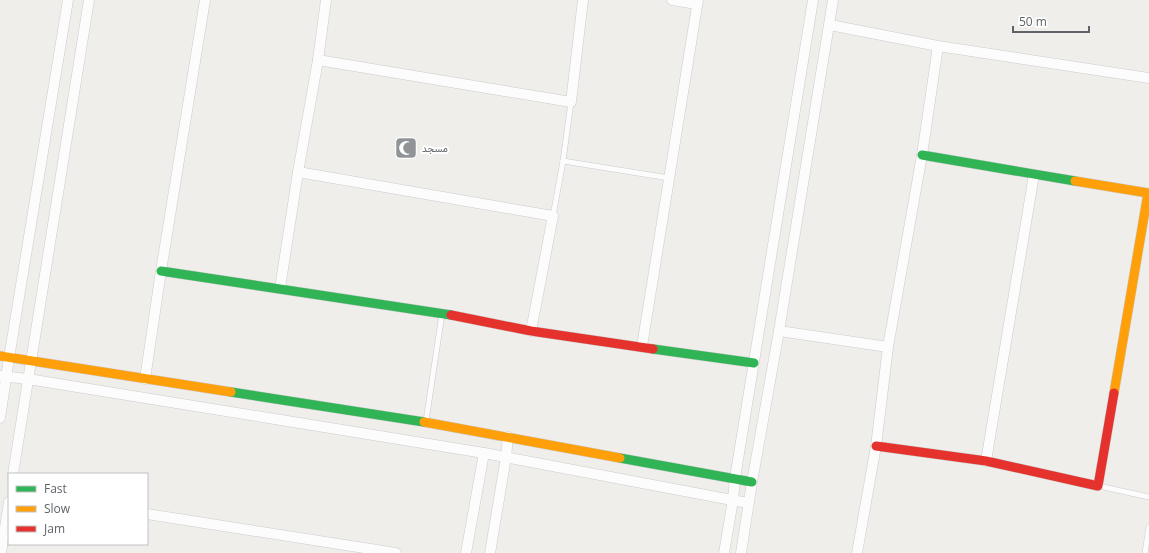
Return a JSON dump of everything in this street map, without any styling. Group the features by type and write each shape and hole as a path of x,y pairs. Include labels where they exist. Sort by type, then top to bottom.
{"street":[{"path":"0,418 4,357 68,0"},
{"path":"13,473 89,0"},
{"path":"145,379 205,0"},
{"path":"280,288 298,172 318,60 326,0"},
{"path":"318,60 571,102 583,0"},
{"path":"642,346 698,2 672,0"},
{"path":"724,553 813,0"},
{"path":"741,553 748,503 779,331 833,0"},
{"path":"830,25 938,46 1149,78"},
{"path":"857,553 876,446 888,347 922,155 938,46"},
{"path":"876,446 986,462 1098,486 1149,193 1034,175 922,155"},
{"path":"298,172 553,216 531,332"},
{"path":"986,462 1034,175"},
{"path":"161,271 442,313 531,332 642,346 754,363"},
{"path":"779,331 888,347"},
{"path":"4,357 426,422 752,482"},
{"path":"3,377 28,379 484,453 748,503"},
{"path":"490,553 508,437"},
{"path":"466,553 484,453"},
{"path":"1,553 8,508"},
{"path":"148,514 396,553"}],"lane":[{"path":"553,216 563,161 571,102"},
{"path":"563,161 669,178"},
{"path":"426,422 442,313"},
{"path":"1098,486 1149,497"},
{"path":"1145,553 1149,527"}],"traffic: fast":[{"path":"922,155 1075,181"},
{"path":"161,271 451,315"},
{"path":"653,349 754,363"},
{"path":"231,392 424,422"},
{"path":"620,458 752,482"}],"traffic: slow":[{"path":"1075,181 1148,193 1114,393"},
{"path":"0,356 231,392"},
{"path":"424,422 620,458"}],"traffic: jam":[{"path":"451,315 531,331 653,349"},
{"path":"876,446 986,461 1098,486 1114,393"}],"place":[{"name":"مسجد","path":"406,148"}]}
